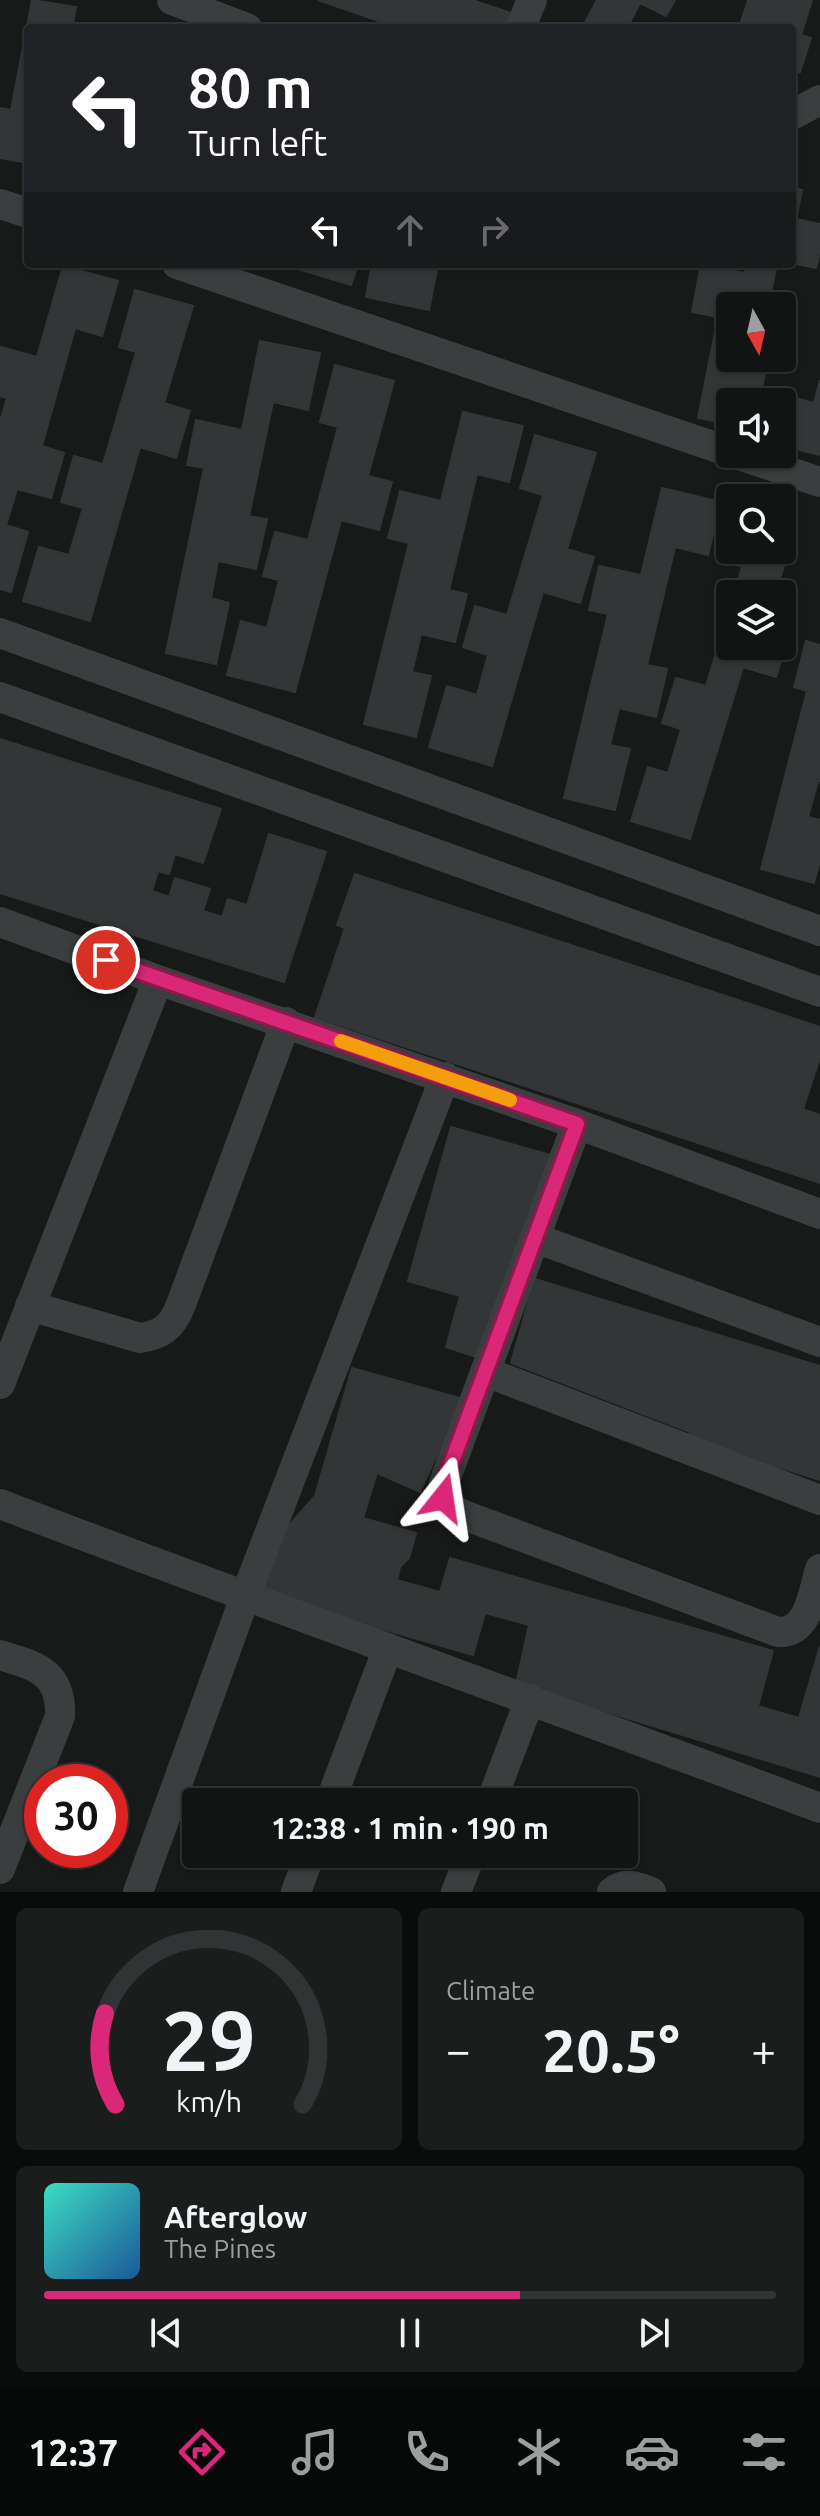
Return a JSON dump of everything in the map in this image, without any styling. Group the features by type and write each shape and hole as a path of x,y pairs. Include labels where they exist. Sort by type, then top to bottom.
{"street":[{"path":"172,0 236,24"},
{"path":"522,24 532,0"},
{"path":"796,113 820,100"},
{"path":"0,204 24,212"},
{"path":"189,268 716,447"},
{"path":"778,468 820,482"},
{"path":"0,633 820,931"},
{"path":"0,697 820,992"},
{"path":"0,922 158,980 577,1124 820,1214"},
{"path":"0,1384 158,980"},
{"path":"30,1306 140,1338 166,1330 175,1319 286,1022"},
{"path":"138,1892 245,1597 445,1077"},
{"path":"577,1124 442,1490 446,1503 461,1514 778,1632 787,1633 802,1622 820,1569"},
{"path":"535,1238 820,1342"},
{"path":"486,1372 820,1500"},
{"path":"0,1504 820,1808"},
{"path":"335,1788 388,1648"},
{"path":"0,1655 44,1672 55,1684 61,1700 60,1716 0,1869"},
{"path":"496,1788 530,1699"},
{"path":"296,1892 305,1868"},
{"path":"456,1892 465,1868"},
{"path":"612,1892 628,1885 651,1892"}],"building":[{"path":"32,0 76,7 73,24 27,24"},
{"path":"318,0 472,0 520,16 517,24 387,24"},
{"path":"597,0 675,0 666,16 640,3 629,24 584,24"},
{"path":"748,0 812,0 801,35 811,38 800,72 796,71 796,24 740,24"},
{"path":"24,42 24,162 0,158 0,108 11,110"},
{"path":"796,189 802,190 796,219"},
{"path":"796,219 820,224 816,268 796,264"},
{"path":"62,268 118,281 102,336 75,328 42,446 64,453 51,498 17,489 6,525 28,532 11,592 0,589 0,421 7,398 0,396 0,350 1,347 37,357"},
{"path":"295,268 357,268 351,285"},
{"path":"371,268 437,268 429,310 366,297"},
{"path":"700,268 745,273 746,268 776,268 771,292 716,292 716,317 692,312"},
{"path":"135,290 193,306 164,403 190,411 176,458 140,447 90,621 23,601 39,547 69,555 83,508 61,502 74,456 103,464 136,352 119,347"},
{"path":"716,327 716,372 765,372 762,388 716,388 716,421 698,418"},
{"path":"260,341 320,353 308,410 273,402 249,516 267,519 256,569 218,561 211,598 229,603 216,664 166,653 204,468 187,465 196,420 242,430"},
{"path":"335,365 394,381 368,476 392,482 379,530 341,520 295,692 227,675 241,621 267,628 279,580 263,576 275,532 308,540 338,427 320,422"},
{"path":"820,380 820,455 796,449 796,398 814,403"},
{"path":"463,412 523,426 509,482 477,474 449,590 467,594 455,642 421,634 412,672 431,676 416,737 364,724 409,543 388,538 400,491 441,501"},
{"path":"535,435 596,453 567,549 594,557 580,603 543,592 492,766 429,747 447,686 477,695 488,655 463,647 475,606 507,615 543,495 520,488"},
{"path":"662,488 716,501 716,522 708,555 675,547 647,665 667,669 656,717 619,708 610,745 630,749 615,810 564,798 608,614 589,610 599,566 641,575"},
{"path":"732,564 785,564 779,580 738,580 742,567"},
{"path":"806,641 820,645 820,781 808,817 820,820 820,860 814,883 761,869 807,691 794,687"},
{"path":"716,654 716,660 781,660 776,677 743,667 690,839 631,821 648,767 668,773 681,729 662,723 676,678 706,686"},
{"path":"0,739 221,809 203,863 175,854 169,874 158,871 152,891 169,897 175,878 210,889 203,911 222,917 228,899 247,905 269,834 326,852 284,982 0,893"},
{"path":"355,874 820,1027 820,1057 803,1109 820,1115 820,1183 315,1017 345,928 337,925"},
{"path":"451,1127 561,1158 485,1360 446,1347 460,1296 408,1281"},
{"path":"535,1279 820,1366 820,1480 688,1439 690,1432 511,1363"},
{"path":"352,1368 463,1399 420,1492 377,1473 363,1518 416,1533 409,1558 400,1567 397,1580 440,1592 450,1558 773,1651 758,1706 799,1718 820,1646 820,1777 516,1684 529,1625 485,1613 473,1655 260,1594 276,1540 315,1496"}],"slow traffic":[{"path":"341,1041 510,1100"}],"route":[{"path":"106,960 577,1124 444,1483 443,1498"}]}
